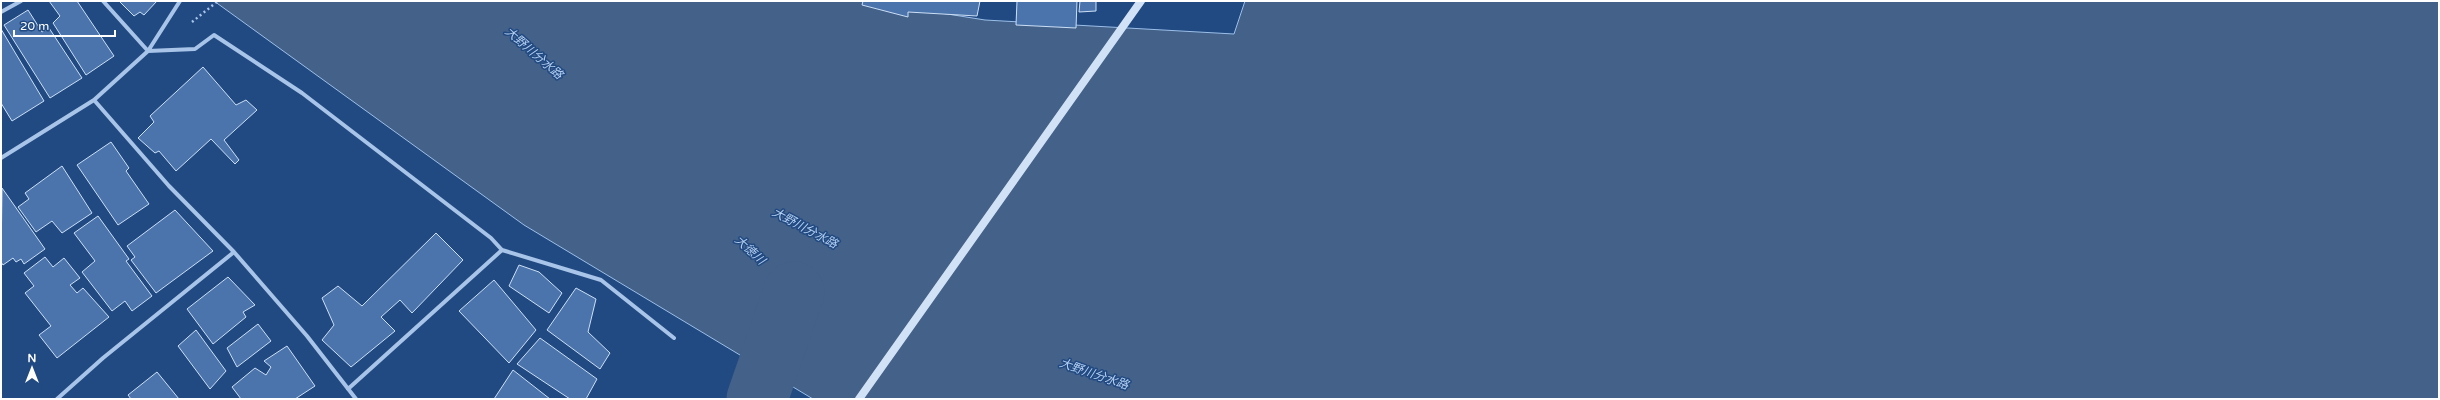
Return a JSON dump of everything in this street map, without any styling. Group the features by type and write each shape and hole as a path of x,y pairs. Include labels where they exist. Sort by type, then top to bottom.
{"street":[{"path":"1,12 21,1"},
{"path":"103,1 148,51"},
{"path":"1,158 94,100 148,51 180,1"},
{"path":"859,399 1141,1"},
{"path":"148,51 195,49 214,35 302,93 491,238 502,250 601,280 674,338"},
{"path":"94,100 169,186 234,252 307,336 356,399"},
{"path":"348,388 502,250"},
{"path":"57,399 103,358 234,252"}],"path":[{"path":"204,13 218,1"}],"water":[{"name":"大野川分水路","path":"214,1 866,1 985,20 1234,34 1245,1 2439,1 2439,399 813,399 524,225"}],"building":[{"path":"49,1 77,1 114,56 86,75 53,23 60,16"},
{"path":"119,1 157,1 144,15 140,12 134,16"},
{"path":"863,1 980,1 977,16 908,12 908,17 862,5"},
{"path":"1017,1 1077,1 1076,28 1016,25"},
{"path":"1080,1 1096,1 1096,11 1079,12"},
{"path":"28,10 42,32 49,28 82,78 50,98 4,25"},
{"path":"1,29 44,101 12,121 1,103"},
{"path":"203,67 236,105 246,100 257,110 224,140 239,160 235,164 211,139 176,171 159,151 155,153 138,138 154,122 150,116"},
{"path":"111,142 129,168 126,171 149,204 118,225 77,165"},
{"path":"62,166 92,213 62,233 52,221 36,232 18,207 29,199 25,193"},
{"path":"2,188 45,249 24,264 21,259 16,262 13,258 3,265 1,262"},
{"path":"175,210 213,251 156,293 131,260 135,257 127,246"},
{"path":"98,216 129,259 126,261 152,296 132,311 125,301 112,311 82,272 95,261 74,233"},
{"path":"436,233 463,260 412,313 400,300 381,317 395,331 351,367 322,340 334,325 322,298 338,286 362,306"},
{"path":"45,257 53,267 64,258 80,278 70,285 77,293 83,288 109,317 57,358 39,335 51,326 25,293 34,286 24,273"},
{"path":"519,265 539,272 562,293 549,313 509,286"},
{"path":"228,277 255,305 243,312 246,317 213,344 187,309"},
{"path":"494,280 536,330 509,363 459,311"},
{"path":"576,288 596,299 588,332 610,353 600,369 547,330"},
{"path":"258,324 271,341 237,367 227,348"},
{"path":"196,330 226,371 210,389 178,346"},
{"path":"540,338 597,379 586,399 570,399 517,364"},
{"path":"287,346 315,386 295,399 241,399 232,387 255,368 266,375 271,367 264,361"},
{"path":"513,370 550,399 494,399"},
{"path":"157,372 179,399 131,399 128,395"}],"waterway":[{"name":"大徳川","path":"757,399 794,292"}]}
